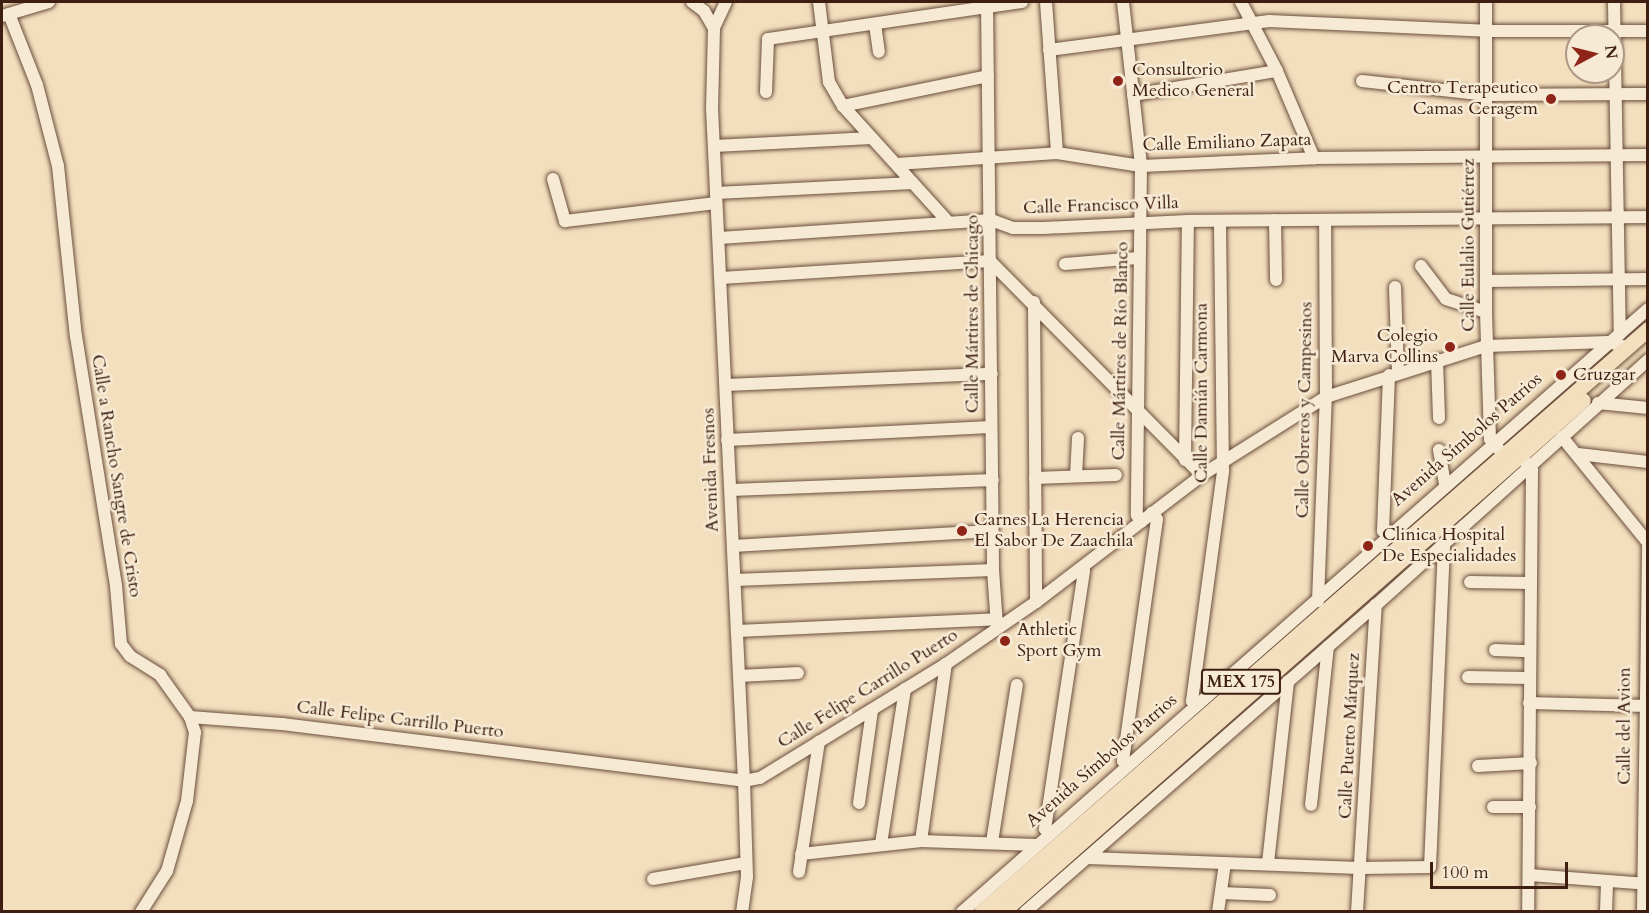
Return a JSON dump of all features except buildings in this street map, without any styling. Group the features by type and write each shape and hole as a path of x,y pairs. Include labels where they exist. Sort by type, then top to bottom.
{"main road":[{"name":"Avenida Símbolos Patrios","path":"1002,912 1524,460 1623,341 1647,329"},
{"name":"Avenida Símbolos Patrios","path":"981,912 1498,448 1574,401 1647,342"}],"street":[{"path":"5,15 49,2"},
{"path":"692,2 704,11 714,28"},
{"name":"Avenida Fresnos","path":"726,2 714,28 714,146 744,781 746,863 742,912"},
{"path":"819,2 829,82 843,106 948,222"},
{"path":"766,92 765,42 821,30 875,24 987,4 1022,2"},
{"path":"1046,2 1057,153"},
{"name":"Calle Mártires de Río Blanco","path":"1123,2 1141,166 1141,224 1138,258 1137,515 1141,522"},
{"path":"1241,2 1249,22 1277,71 1314,158"},
{"name":"Calle Eulalio Gutiérrez","path":"1486,2 1488,157 1486,346 1490,439 1498,448"},
{"path":"1614,2 1614,24"},
{"name":"Calle Mártires de Chicago","path":"987,4 991,220 992,531 997,623"},
{"name":"Calle a Rancho Sangre de Cristo","path":"5,15 37,85 58,166 76,336 116,586 121,644 130,656 160,675 190,717 195,741 187,801 167,871 141,912"},
{"path":"1049,50 1249,22 1486,31 1565,31"},
{"path":"875,24 879,52"},
{"path":"1625,31 1647,31"},
{"path":"1133,95 1277,71"},
{"path":"843,106 988,76"},
{"path":"1362,81 1487,95 1647,94"},
{"path":"1613,84 1618,278 1623,341"},
{"path":"714,146 872,138"},
{"name":"Calle Emiliano Zapata","path":"897,164 1057,153 1141,166 1314,158 1647,155"},
{"path":"553,178 565,221 716,198 914,183"},
{"name":"Calle Francisco Villa","path":"719,238 991,220 1013,228 1188,221 1486,221 1647,217"},
{"path":"1275,220 1276,280"},
{"name":"Calle Obreros y Campesinos","path":"1318,602 1326,398 1325,220"},
{"path":"1185,460 1188,221"},
{"name":"Calle Damián Carmona","path":"1195,705 1192,701 1223,471 1220,463 1220,221"},
{"path":"1065,264 1138,258"},
{"path":"721,278 990,261 1034,302 1138,413 1202,475"},
{"path":"1421,266 1446,299 1486,312"},
{"path":"1486,281 1647,279"},
{"path":"1387,535 1383,531 1394,373 1395,287"},
{"path":"1034,302 1036,602"},
{"name":"Avenida Símbolos Patrios","path":"1623,341 1647,309"},
{"name":"Calle Felipe Carrillo Puerto","path":"190,717 282,724 744,781 760,778 946,664 997,623 1036,602 1202,475 1326,398 1394,373 1486,346 1623,341"},
{"name":"Avenida Símbolos Patrios","path":"962,912 1126,765 1318,602 1387,535 1444,485 1498,448 1608,342"},
{"path":"1437,360 1438,418"},
{"name":"Avenida Símbolos Patrios","path":"1524,460 1562,437 1647,360"},
{"path":"726,385 992,374"},
{"path":"1574,401 1647,408"},
{"path":"727,440 992,426"},
{"path":"1562,437 1647,541"},
{"path":"1076,476 1078,438"},
{"path":"1498,448 1524,460 1530,583 1531,763 1528,912"},
{"path":"1439,450 1444,485"},
{"path":"1578,454 1647,462"},
{"path":"1035,478 1116,475"},
{"path":"730,490 993,480"},
{"name":"Avenida Símbolos Patrios","path":"1025,912 1376,605 1444,543 1493,487"},
{"path":"1126,765 1123,761 1156,519 1152,513"},
{"path":"733,546 992,531"},
{"name":"Calle del Avion","path":"1642,912 1645,884 1647,541"},
{"path":"1088,858 1360,868 1430,867 1444,543"},
{"path":"1049,833 1045,829 1084,571 1082,567"},
{"path":"735,580 993,570"},
{"path":"1470,582 1530,583"},
{"name":"Calle Puerto Márquez","path":"1357,912 1376,605"},
{"path":"737,631 997,623"},
{"path":"1311,805 1328,647"},
{"path":"1495,650 1529,651"},
{"path":"921,841 946,664"},
{"path":"739,676 798,673"},
{"path":"1468,677 1529,678"},
{"path":"1268,863 1288,681"},
{"path":"992,842 1017,685"},
{"path":"881,844 905,689"},
{"path":"1529,703 1645,706"},
{"path":"860,803 872,710"},
{"path":"799,872 819,742"},
{"path":"1478,766 1531,763"},
{"path":"1492,807 1530,807"},
{"path":"801,854 921,841 1036,845"},
{"path":"653,879 746,863"},
{"path":"1218,912 1225,863"},
{"path":"1529,875 1645,884"},
{"path":"1606,912 1607,880"},
{"path":"1221,893 1270,895"}],"place":[{"name":"Consultorio Medico General","path":"1118,81"},
{"name":"Centro Terapeutico Camas Ceragem","path":"1551,99"},
{"name":"Colegio Marva Collins","path":"1450,347"},
{"name":"Cruzgar","path":"1561,375"},
{"name":"Carnes La Herencia El Sabor De Zaachila","path":"962,531"},
{"name":"Clinica Hospital De Especialidades","path":"1368,546"},
{"name":"Athletic Sport Gym","path":"1005,641"}]}
